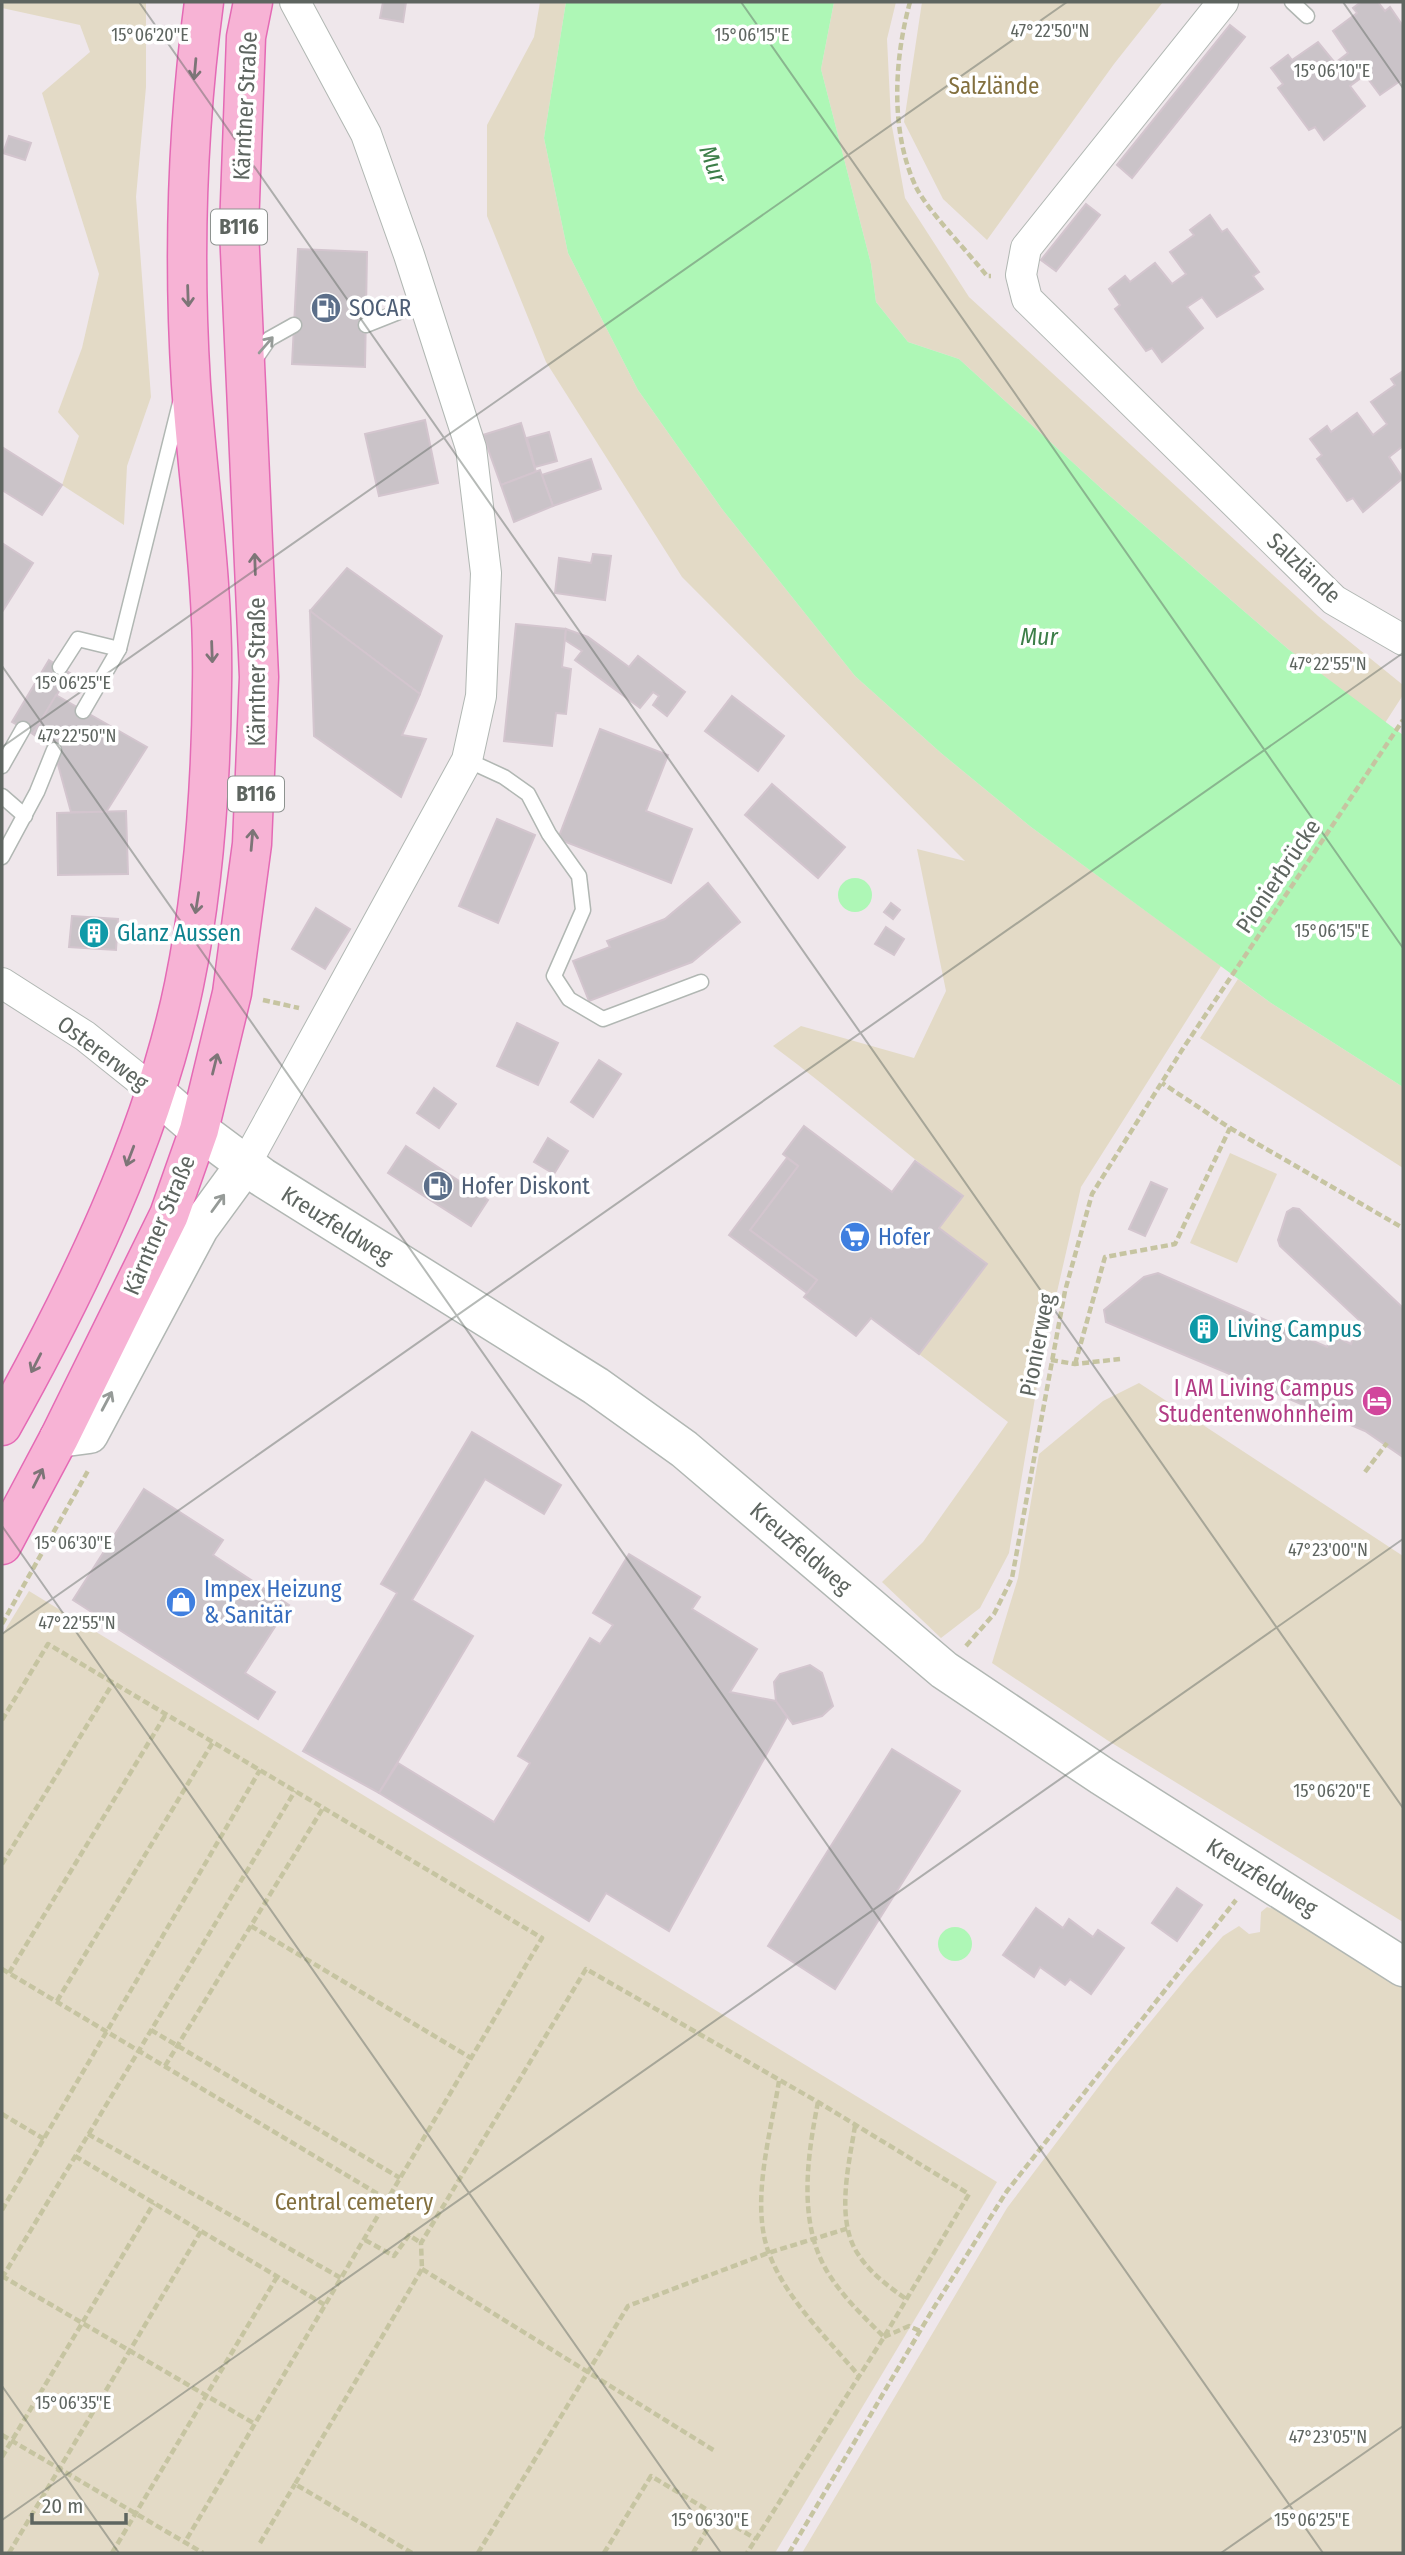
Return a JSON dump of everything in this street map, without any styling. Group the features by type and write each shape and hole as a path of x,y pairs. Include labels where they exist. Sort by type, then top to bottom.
{"main road":[{"name":"Kärntner Straße","path":"2,1426 76,1285 155,1092 184,984 198,893 211,736 210,609 191,380 186,195 195,63 204,2"},
{"name":"Kärntner Straße","path":"2,1545 59,1438 169,1215 199,1130 232,993 246,907 257,779 259,677 239,229 246,37 253,2"},
{"name":"Ostererweg","path":"155,1092 199,1130"},
{"name":"Kreuzfeldweg","path":"199,1130 245,1165 596,1386 684,1449 944,1670 1102,1776 1403,1967"},
{"path":"59,1438 89,1434 199,1228 245,1165"}],"street":[{"path":"245,1165 467,760 481,696 486,573 471,448 366,134 295,2"},
{"path":"1021,275 1026,248 1223,2"},
{"name":"Salzlände","path":"1021,275 1027,299 1334,600 1403,640"},
{"name":"Ostererweg","path":"2,983 85,1036 155,1092"}],"lane":[{"path":"1292,2 1307,16"},
{"path":"366,325 424,302"},
{"path":"246,374 264,344 294,324"},
{"path":"83,710 120,649 177,410 191,380"},
{"path":"60,667 78,639 120,649"},
{"path":"2,766 23,729"},
{"path":"2,857 54,750"},
{"path":"467,760 504,777 528,794 549,834 579,876 583,910 554,975 569,999 603,1018 701,982"},
{"path":"2,796 24,816"}],"path":[{"path":"909,2 897,107 902,148 917,189 987,276 1021,275"},
{"name":"Pionierbrücke","path":"1182,1050 1403,720"},
{"path":"254,998 327,1015"},
{"name":"Pionierweg","path":"958,1655 994,1614 1012,1578 1065,1291 1092,1194 1182,1050"},
{"path":"1161,1083 1230,1128 1403,1228"},
{"path":"1075,1364 1105,1257 1175,1244 1230,1128"},
{"path":"1051,1360 1075,1364 1120,1359"},
{"path":"1365,1472 1387,1443"},
{"path":"2,1720 48,1644 542,1938 185,2542"},
{"path":"2,1864 113,1683"},
{"path":"9,1973 166,1714"},
{"path":"57,2001 213,1742"},
{"path":"2,2210 260,1770"},
{"path":"255,2424 2,2277 295,1791"},
{"path":"166,2066 323,1808"},
{"path":"789,2553 920,2331 1007,2191 1242,1893"},
{"path":"251,1926 471,2058"},
{"path":"2,1969 388,2200"},
{"path":"260,2543 422,2269 421,2243 586,1969 818,2102 969,2194 884,2337 747,2553"},
{"path":"151,2030 400,2178"},
{"path":"779,2080 761,2193 768,2253 794,2299 859,2376"},
{"path":"818,2102 808,2152 813,2239 830,2276 884,2337"},
{"path":"2,2114 44,2139"},
{"path":"855,2126 849,2166 849,2228 857,2253 876,2276 906,2299"},
{"path":"88,2134 341,2278"},
{"path":"75,2156 325,2305"},
{"path":"2,2457 154,2203"},
{"path":"478,2553 628,2306 768,2253 849,2228"},
{"path":"9,2553 201,2231"},
{"path":"365,2240 394,2256 409,2235 421,2243"},
{"path":"422,2269 715,2451"},
{"path":"111,2553 278,2277"},
{"path":"884,2337 909,2326 920,2331"},
{"path":"2,2435 204,2553"},
{"path":"604,2553 651,2476 717,2513 756,2539"},
{"path":"295,2484 412,2553"},
{"path":"693,2553 717,2513"}],"green space":[{"path":"2,2 146,2 146,87 136,197 151,397 127,466 124,525 62,485 79,436 58,412 82,348 99,274 42,93 90,52 80,25 2,8"},
{"path":"540,2 566,2 544,138 568,253 638,390 722,509 855,676 941,753 1031,827 1221,966 1081,1187 1041,1362 1009,1553 980,1608 941,1638 882,1582 923,1542 1008,1422 919,1354 986,1264 939,1228 962,1196 773,1046 801,1026 914,1058 946,991 917,849 965,861 682,577 546,362 487,216 487,125 534,37"},
{"path":"834,2 896,2 887,39 891,121 905,198 969,297 1318,616 1403,685 1403,695 1385,723 1288,649 1103,490 959,359 908,342 876,302 871,264 821,69"},
{"name":"Salzlände","path":"922,2 1163,2 1114,64 987,240 943,199 904,122"},
{"path":"1238,979 1403,1087 1403,1168 1200,1038"},
{"path":"1230,1153 1277,1174 1237,1263 1190,1243"},
{"path":"1139,1383 1403,1556 1403,1922 1107,1740 992,1663 1018,1578 1039,1454 1103,1401"},
{"name":"Central cemetery","path":"29,1591 997,2182 775,2553 2,2553 2,1635"},
{"path":"1267,1907 1281,1911 1403,1988 1403,2553 802,2553 1007,2208 1115,2065 1188,1976 1223,1936 1239,1926 1249,1934 1260,1932 1261,1912"}],"water":[{"name":"Mur","path":"566,2 834,2 821,69 871,264 876,302 908,342 959,359 1103,490 1288,649 1403,735 1403,1087 1271,1003 1031,827 941,753 855,676 722,509 638,390 568,253 544,138"},
{"path":"855,878 867,883 872,895 867,907 855,912 843,907 838,895 843,883"},
{"path":"955,1927 967,1932 972,1944 967,1956 955,1961 943,1956 938,1944 943,1932"}],"building":[{"path":"383,2 406,2 403,22 380,18"},
{"path":"1361,2 1378,2 1385,11 1390,7 1403,26 1403,79 1380,95 1365,75 1350,86 1365,106 1324,140 1315,127 1309,130 1278,88 1283,84 1271,68 1288,55 1292,60 1318,42 1335,63 1348,53 1333,31 1357,13 1353,8"},
{"path":"1230,25 1245,37 1132,178 1117,165"},
{"path":"9,136 31,143 25,160 3,153"},
{"path":"1086,204 1100,215 1056,271 1041,260"},
{"path":"1210,215 1222,232 1227,229 1259,272 1253,276 1263,289 1217,317 1202,297 1187,307 1203,328 1162,362 1152,348 1146,351 1115,309 1120,305 1109,289 1125,276 1130,282 1155,263 1172,284 1186,274 1170,252 1194,235 1190,230"},
{"path":"298,249 367,252 365,367 292,364"},
{"path":"1403,371 1403,446 1389,457 1403,478 1363,512 1353,498 1347,501 1317,459 1322,455 1310,439 1327,426 1331,432 1357,413 1373,435 1387,424 1371,402 1395,385 1391,379"},
{"path":"425,420 438,483 379,496 365,434"},
{"path":"521,423 536,472 501,485 483,435"},
{"path":"549,432 557,461 535,467 527,438"},
{"path":"2,447 62,485 42,515 2,490"},
{"path":"591,459 601,489 553,506 542,475"},
{"path":"540,470 553,506 514,522 501,485"},
{"path":"2,543 33,563 2,612"},
{"path":"593,554 611,556 605,600 555,593 559,558 591,563"},
{"path":"347,568 442,636 420,694 310,611"},
{"path":"310,611 420,694 402,735 426,739 401,797 314,736"},
{"path":"516,624 566,629 562,667 571,669 566,714 556,713 552,746 504,741"},
{"path":"566,629 588,637 629,667 638,656 685,692 667,716 653,705 659,696 653,692 640,708 575,660 582,651 565,640"},
{"path":"49,660 70,673 33,734 12,722"},
{"path":"56,695 147,747 106,812 71,812 54,750 33,734"},
{"path":"732,696 784,736 758,771 705,731"},
{"path":"600,729 668,755 646,811 692,829 671,883 558,839"},
{"path":"772,784 845,847 818,878 745,815"},
{"path":"126,811 128,874 58,875 57,813"},
{"path":"497,819 535,835 498,923 459,906"},
{"path":"708,883 740,922 692,962 589,1001 573,961 610,947 607,941 665,919"},
{"path":"891,903 900,910 893,919 884,912"},
{"path":"316,908 350,929 325,969 292,949"},
{"name":"Glanz Aussen","path":"72,916 118,919 116,950 69,947"},
{"path":"886,927 904,939 894,955 875,944"},
{"path":"517,1023 558,1043 538,1085 497,1066"},
{"path":"599,1060 621,1074 593,1117 571,1102"},
{"path":"434,1088 456,1104 439,1128 417,1113"},
{"name":"Hofer","path":"804,1126 892,1192 915,1161 963,1196 939,1228 987,1264 919,1354 871,1318 856,1336 804,1297 817,1280 750,1230 798,1166 783,1154"},
{"path":"548,1138 568,1151 554,1174 534,1162"},
{"name":"Hofer Diskont","path":"406,1146 488,1200 471,1226 388,1173"},
{"path":"787,1158 798,1166 750,1230 817,1280 807,1293 729,1235"},
{"path":"1151,1182 1167,1189 1145,1236 1129,1229"},
{"name":"Living Campus","path":"1293,1208 1299,1209 1403,1308 1403,1457 1365,1431 1106,1322 1104,1310 1144,1277 1158,1273 1327,1347 1332,1335 1351,1344 1359,1320 1280,1246 1278,1240 1287,1212"},
{"path":"472,1432 561,1485 544,1514 485,1479 412,1600 473,1636 379,1793 303,1751 397,1593 381,1584"},
{"name":"Impex Heizung & Sanitär","path":"144,1489 223,1540 213,1555 289,1605 245,1673 275,1692 258,1719 73,1600"},
{"path":"629,1554 700,1597 692,1609 757,1649 730,1692 776,1701 787,1717 669,1931 606,1893 589,1921 379,1793 398,1763 494,1822 530,1763 518,1756 590,1638 600,1644 613,1625 593,1613"},
{"path":"810,1665 822,1673 833,1706 822,1716 793,1724 776,1701 774,1682 780,1674"},
{"path":"892,1749 960,1791 835,1989 768,1946"},
{"path":"1177,1888 1202,1905 1177,1941 1152,1923"},
{"path":"1036,1908 1063,1928 1069,1919 1093,1937 1098,1930 1124,1948 1091,1994 1070,1979 1065,1985 1040,1967 1034,1977 1003,1955"}],"place":[{"name":"SOCAR","path":"326,308"},
{"name":"Glanz Aussen","path":"94,933"},
{"name":"Hofer Diskont","path":"438,1186"},
{"name":"Hofer","path":"855,1237"},
{"name":"Living Campus","path":"1204,1329"},
{"name":"I AM Living Campus Studentenwohnheim","path":"1377,1401"},
{"name":"Impex Heizung & Sanitär","path":"181,1602"}]}
